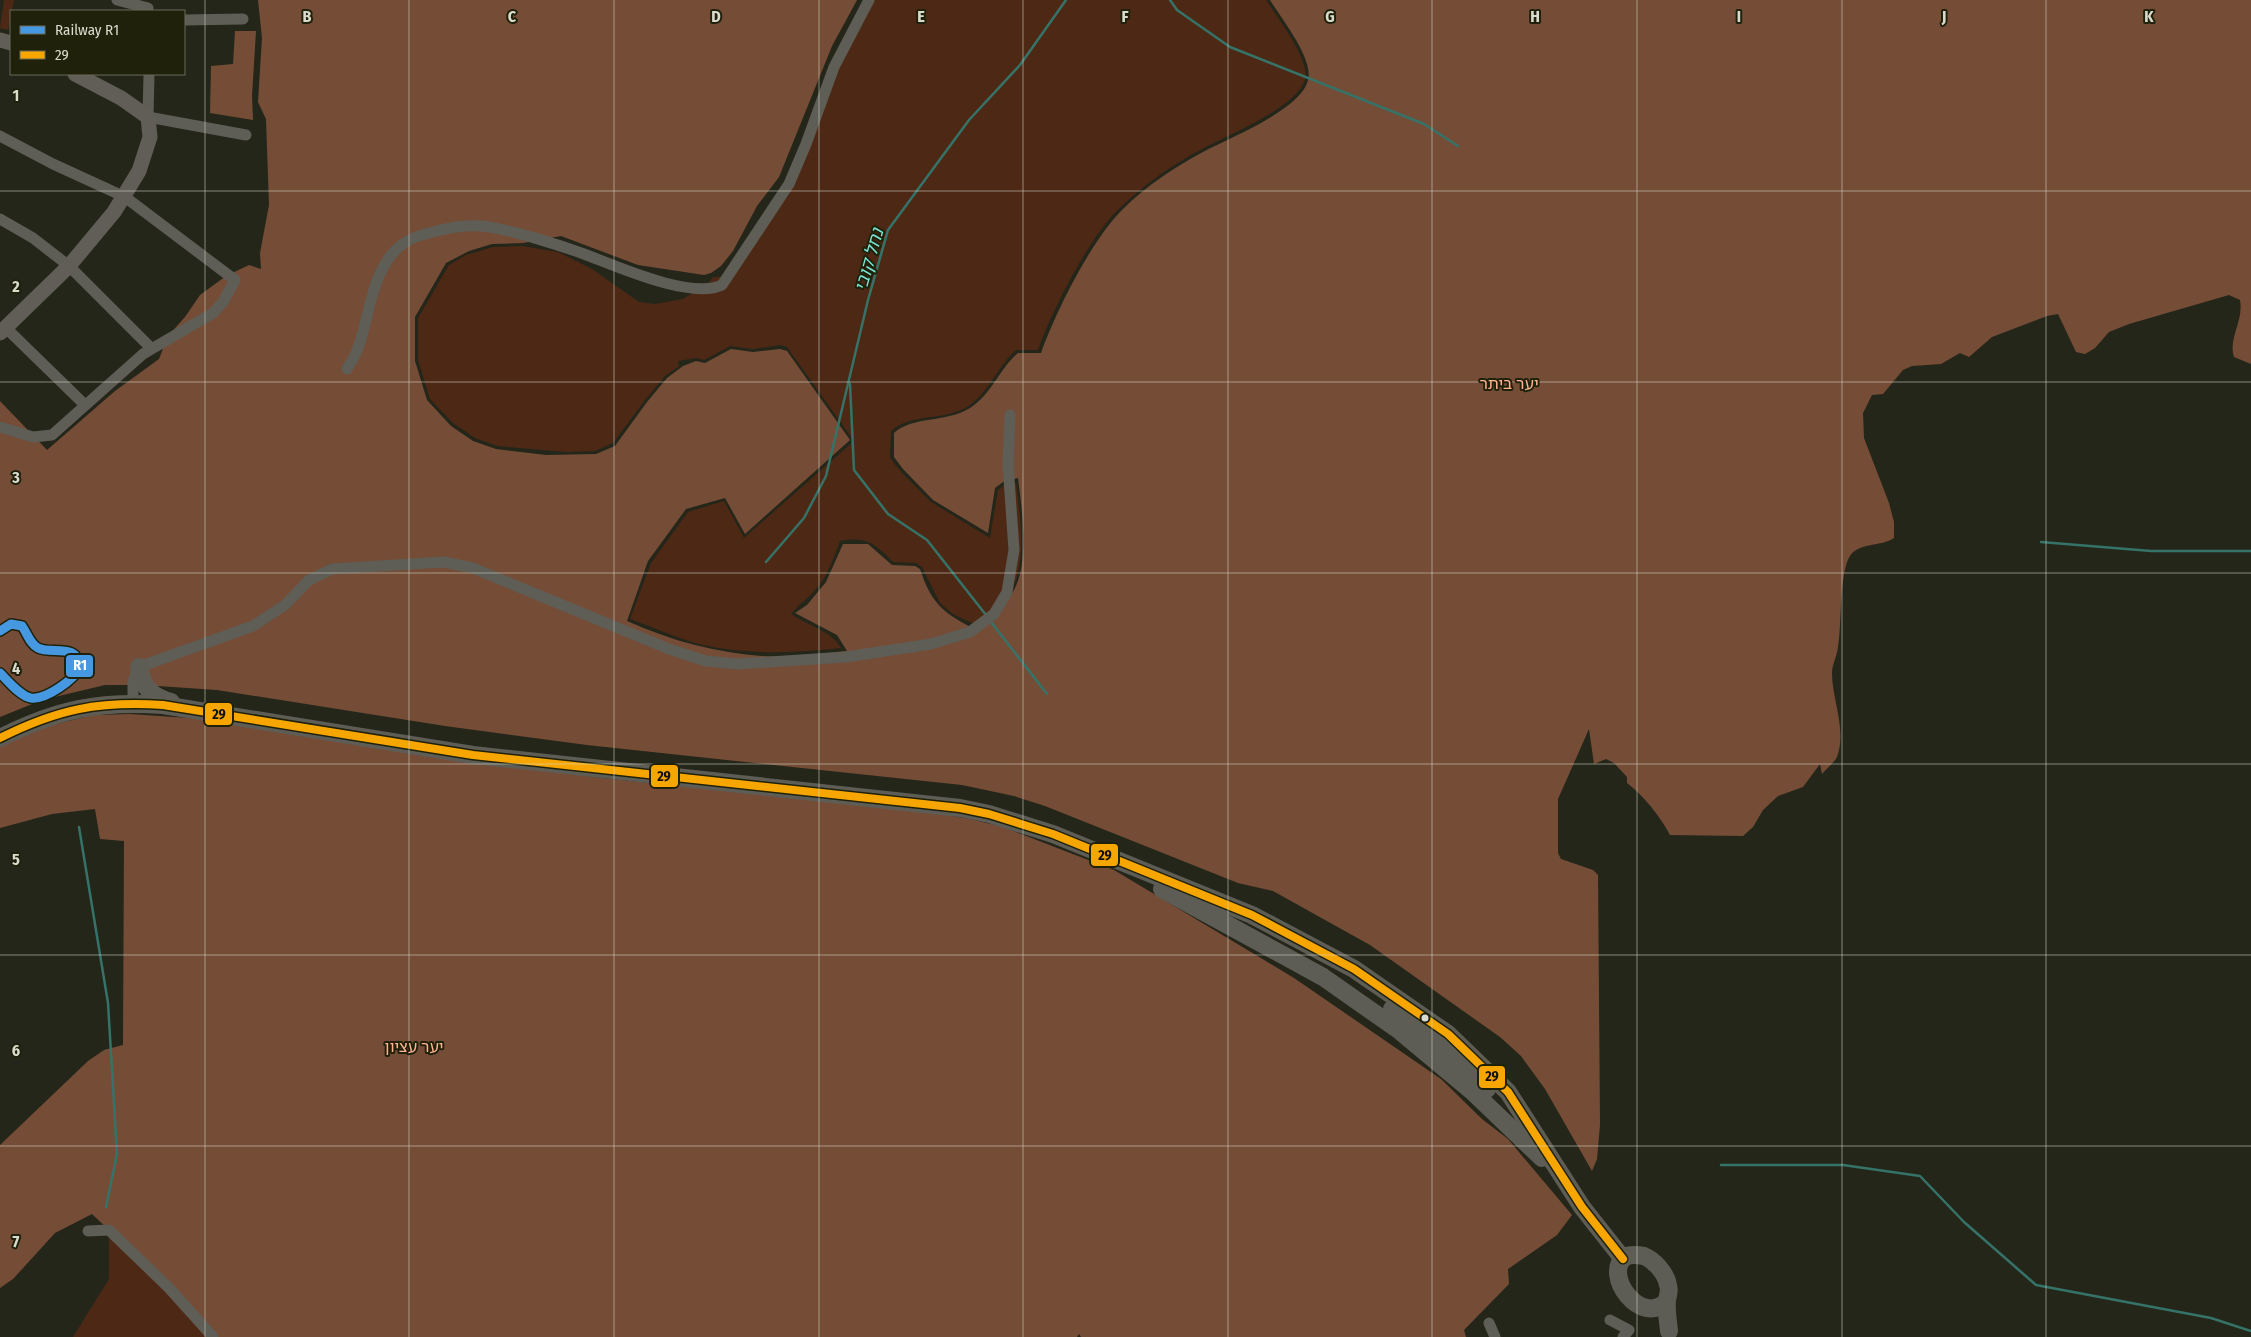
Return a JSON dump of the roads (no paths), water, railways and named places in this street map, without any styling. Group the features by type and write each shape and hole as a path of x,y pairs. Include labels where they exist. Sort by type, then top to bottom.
{"main road":[{"path":"140,667 141,678 152,694 161,699 194,709"},
{"path":"0,738 59,713 99,705 133,703 194,709 473,754 960,808 990,814 1053,834 1252,915 1404,1017 1482,1084 1550,1157 1582,1208 1623,1259"},
{"path":"1089,849 1323,977 1400,1031 1472,1091 1566,1182"},
{"path":"1637,1254 1650,1259 1668,1285 1667,1300 1671,1334 1646,1309 1634,1302 1622,1286 1618,1274 1620,1264 1626,1256 1637,1254"},
{"path":"1646,1309 1656,1309 1667,1300"}],"street":[{"path":"117,0 148,6"},
{"path":"348,369 358,350 367,313 383,267 392,253 414,237 456,225 489,227 524,236 567,248 613,267 677,286 714,289 722,285 788,184 806,144 834,67 869,0"},
{"path":"185,20 243,19"},
{"path":"77,75 121,98 148,117 246,135"},
{"path":"84,404 3,331 70,266 125,196 139,171 150,137 148,117 149,75"},
{"path":"0,136 53,164 125,196 235,280 223,302 213,313 202,322 151,348 84,404 52,435 33,437 0,427"},
{"path":"0,219 33,238 70,266 151,348"},
{"path":"133,703 133,681 140,667 253,626 285,606 309,580 332,569 444,562 473,568 670,649 706,661 737,664 846,658 931,644 970,632 994,614 1007,592 1014,550 1008,465 1010,415"},
{"path":"88,1231 109,1230 169,1288 213,1337"},
{"path":"1610,1320 1629,1330 1623,1337"},
{"path":"1489,1323 1495,1337"}],"waterway":[{"name":"נחל קובי","path":"766,562 804,518 826,476 868,300 888,230 969,120 1020,65 1066,0"},
{"path":"1170,0 1177,10 1230,47 1424,124 1458,146"},
{"path":"850,384 854,470 888,514 927,540 986,615"},
{"path":"2041,542 2151,551 2251,551"},
{"path":"991,622 1047,694"},
{"path":"79,827 108,1003 117,1154 106,1207"},
{"path":"1721,1165 1843,1165 1920,1176 1964,1222 2036,1285 2211,1318 2251,1331"}],"rail line":[{"name":"R1","path":"0,631 11,624 22,626 35,646 43,650 63,651 74,654 78,659 80,667 66,683 52,692 37,698 27,697 14,688 0,673"}],"park label":[{"name":"יער ביתר","path":"1509,383"},
{"name":"יער עציון","path":"414,1046"}]}
